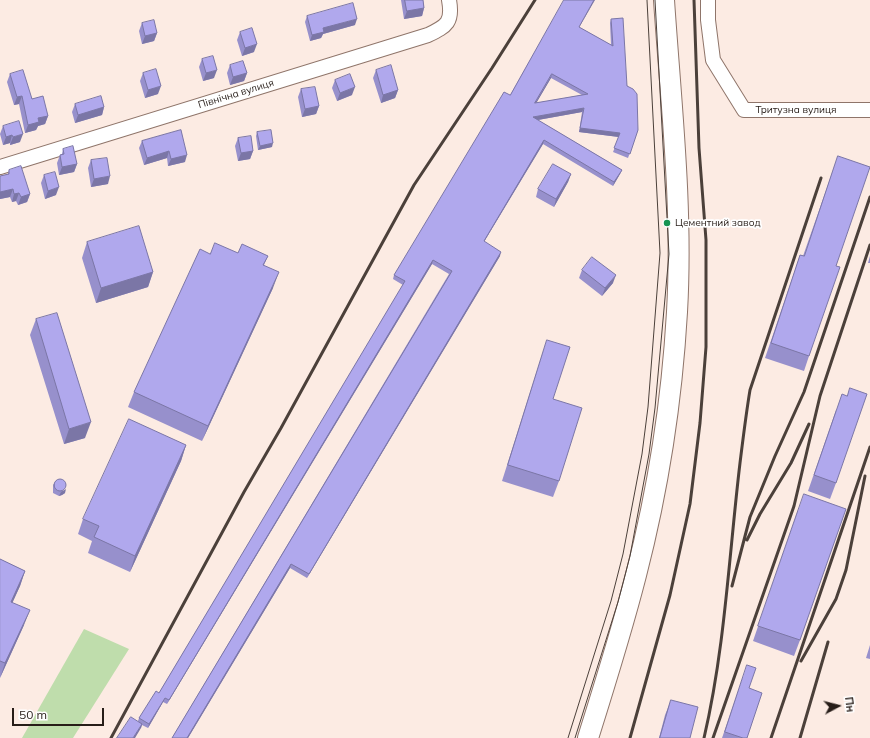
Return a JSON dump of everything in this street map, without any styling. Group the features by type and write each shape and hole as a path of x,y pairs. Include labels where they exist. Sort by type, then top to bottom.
{"main road":[{"path":"588,738 618,641 636,574 656,476 672,375 677,312 679,239 664,0"}],"street":[{"name":"Північна вулиця","path":"0,167 428,35 441,29 449,21 451,10 448,0"},
{"name":"Тритузна вулиця","path":"708,0 708,20 713,60 744,110 870,110"}],"green space":[{"path":"84,629 129,649 73,738 22,738"}],"building":[{"path":"405,0 423,0 424,8 407,11"},
{"path":"564,0 594,0 579,27 613,46 611,19 623,18 627,86 633,89 637,94 638,130 630,154 614,148 620,133 580,128 584,108 533,117 622,170 614,182 544,140 484,241 501,252 309,574 291,564 187,738 172,738 452,271 433,260 169,700 165,698 149,724 139,718 156,691 159,693 405,281 394,275 504,92 510,95","holes":["552,74 588,94 535,103"]},
{"path":"353,3 357,19 323,28 324,32 312,35 307,16"},
{"path":"154,20 157,33 145,36 142,23"},
{"path":"252,28 257,44 245,48 240,32"},
{"path":"213,56 217,70 206,73 202,59"},
{"path":"243,61 247,73 233,77 230,65"},
{"path":"391,65 398,90 383,95 376,70"},
{"path":"156,69 161,86 148,90 143,73"},
{"path":"23,70 32,99 43,96 48,116 38,118 39,122 28,125 22,96 17,97 10,74"},
{"path":"350,74 355,87 340,93 335,80"},
{"path":"315,87 319,106 305,109 301,89"},
{"path":"101,96 104,107 78,115 75,104"},
{"path":"19,121 23,134 13,137 12,135 6,137 3,126"},
{"path":"181,130 187,155 171,159 169,151 147,158 142,141"},
{"path":"271,130 273,143 260,146 257,132"},
{"path":"251,136 253,151 241,153 238,138"},
{"path":"73,146 77,164 62,167 60,155 64,154 63,149"},
{"path":"838,156 870,167 836,266 840,267 809,356 771,343 800,255 804,256"},
{"path":"107,158 110,176 94,179 91,160"},
{"path":"553,164 571,174 556,199 538,189"},
{"path":"21,166 30,194 21,197 19,193 14,194 13,189 0,192 0,176 9,174 9,170"},
{"path":"55,172 59,187 48,191 44,175"},
{"path":"139,226 153,272 101,288 87,242"},
{"path":"215,243 238,253 242,244 268,256 263,265 279,272 208,426 134,392 200,249 210,254"},
{"path":"592,257 616,275 605,288 582,270"},
{"path":"57,313 91,422 69,429 36,319"},
{"path":"547,340 570,347 553,399 582,408 559,481 508,465"},
{"path":"850,388 867,394 836,483 814,475 842,394 847,396"},
{"path":"129,419 186,445 135,556 94,537 99,526 83,519"},
{"path":"58,479 62,479 66,485 62,491 58,491 54,487 54,483"},
{"path":"804,494 846,509 800,640 758,626"},
{"path":"0,559 25,571 11,602 30,610 5,663 0,661"},
{"path":"747,665 756,668 749,688 762,693 747,738 743,738 725,732"},
{"path":"671,700 698,707 690,738 660,738"},
{"path":"131,717 142,724 133,738 117,738"}],"tram line":[{"path":"568,738 611,601 623,554 642,454 648,407 660,253 647,0"},
{"path":"575,738 618,602 630,556 649,454 655,408 669,254 655,0"}],"railway":[{"path":"111,738 244,492 281,428 414,185 492,68 535,0"},
{"path":"630,738 670,595 690,504 700,423 706,347 706,240 699,148 694,0"},
{"path":"704,738 722,636 740,463 750,390 821,178"},
{"path":"732,586 750,517 775,456 804,392 870,197"},
{"path":"713,738 794,506 820,396 870,245"},
{"path":"747,540 760,514 791,463 809,424"},
{"path":"771,738 870,447"},
{"path":"801,661 836,599 846,570 865,476"},
{"path":"800,738 828,642"}],"place":[{"name":"Цементний завод","path":"667,223"}]}
